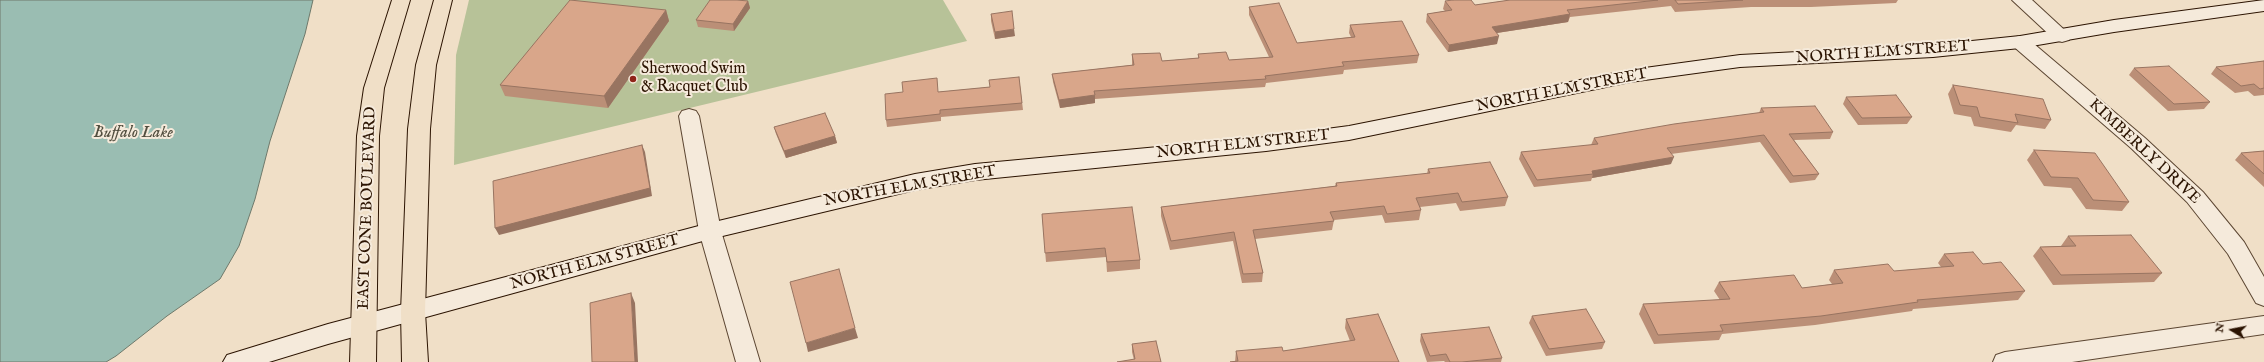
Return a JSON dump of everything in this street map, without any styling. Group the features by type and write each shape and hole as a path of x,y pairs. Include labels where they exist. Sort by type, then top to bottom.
{"main road":[{"name":"EAST CONE BOULEVARD","path":"363,362 368,136 374,88 401,0"},
{"path":"415,362 413,312 419,129 426,65 443,0"},
{"name":"NORTH ELM STREET","path":"236,362 363,325 710,231 826,202 915,182 975,172 1266,144 1349,133 1630,76 1740,61 1933,51 2020,42 2114,26 2264,5"}],"street":[{"path":"2022,0 2062,36"},
{"name":"KIMBERLY DRIVE","path":"2020,42 2138,143 2196,197 2236,248 2264,297"},
{"path":"689,116 710,231 748,362"},
{"path":"2005,362 2264,325"}],"green space":[{"name":"Sherwood Swim & Racquet Club","path":"469,0 943,0 967,41 454,165 456,55"}],"water":[{"name":"Buffalo Lake","path":"0,0 313,0 305,34 270,141 255,199 239,246 220,279 167,316 116,356 106,362 0,362"}],"building":[{"path":"570,0 666,10 604,96 500,85"},
{"path":"710,0 748,1 733,24 696,20"},
{"path":"1471,0 1475,5 1510,0 1658,0 1567,10 1570,14 1492,27 1499,36 1449,45 1427,14 1452,10 1445,1"},
{"path":"1675,0 1743,0 1678,4"},
{"path":"1279,3 1297,43 1355,37 1350,25 1402,21 1419,55 1342,62 1344,66 1265,76 1266,79 1094,91 1095,95 1059,100 1052,74 1134,65 1132,54 1160,53 1162,61 1199,58 1198,54 1226,52 1229,60 1273,57 1249,7"},
{"path":"1012,11 1014,29 995,32 991,14"},
{"path":"2264,61 2264,88 2260,89 2254,84 2241,86 2216,67"},
{"path":"2169,66 2210,102 2174,104 2134,68"},
{"path":"1019,77 1022,103 940,110 940,114 886,120 885,94 903,92 902,82 937,78 938,92 990,87 989,80"},
{"path":"1953,85 2043,99 2051,120 2015,114 2018,123 1980,117 1977,107 1960,105"},
{"path":"1896,95 1912,117 1862,118 1846,97"},
{"path":"1815,106 1833,132 1789,134 1819,174 1793,176 1764,135 1667,148 1674,157 1592,171 1593,174 1537,180 1521,152 1598,144 1594,138 1674,124 1764,112 1761,108"},
{"path":"825,113 835,136 784,151 774,127"},
{"path":"642,145 650,188 495,228 493,181"},
{"path":"2034,150 2095,153 2129,202 2093,200 2078,178 2051,177"},
{"path":"2264,151 2264,174 2241,153"},
{"path":"1490,162 1508,197 1462,202 1458,193 1416,198 1421,210 1387,214 1384,206 1330,212 1334,221 1253,230 1263,273 1243,274 1234,232 1171,241 1161,207 1337,186 1336,183 1430,173 1428,169"},
{"path":"1132,207 1140,260 1107,262 1105,248 1045,253 1042,214"},
{"path":"2131,235 2162,273 2061,275 2040,247 2076,246 2068,236"},
{"path":"1973,252 1983,264 2001,262 2025,291 1917,300 1918,302 1821,316 1720,325 1723,331 1658,335 1643,304 1730,299 1719,282 1794,275 1802,288 1843,283 1834,270 1888,264 1894,271 1954,266 1944,254"},
{"path":"839,269 855,328 806,343 790,282"},
{"path":"631,293 635,362 592,362 590,303"},
{"path":"1586,309 1605,342 1549,349 1532,316"},
{"path":"1378,314 1399,362 1230,362 1238,361 1236,351 1282,347 1283,351 1355,340 1346,319"},
{"path":"1489,327 1502,358 1450,362 1446,354 1430,356 1421,334"},
{"path":"1156,341 1161,362 1117,362 1135,359 1132,344"}],"place":[{"name":"Sherwood Swim & Racquet Club","path":"633,79"}]}
